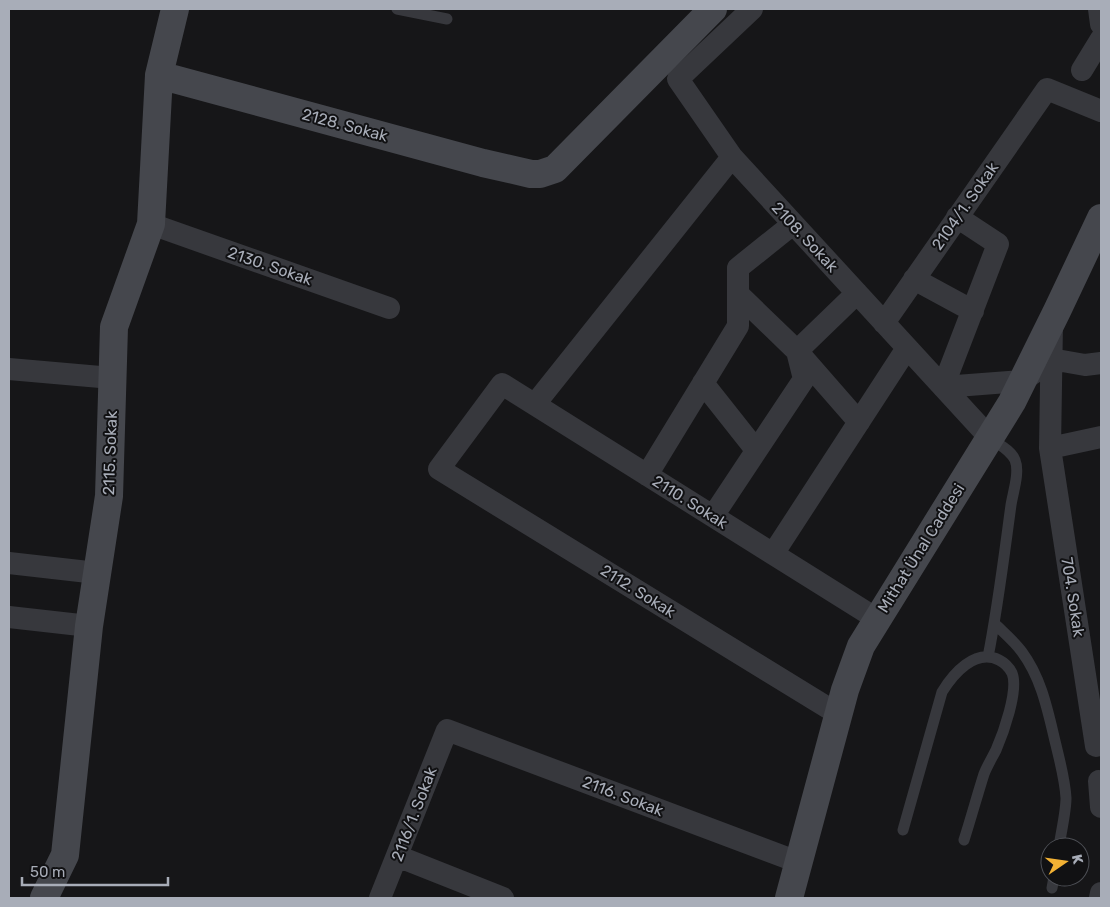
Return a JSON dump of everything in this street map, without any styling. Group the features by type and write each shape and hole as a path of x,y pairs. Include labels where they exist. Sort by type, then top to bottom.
{"street":[{"name":"2115. Sokak","path":"44,898 65,855 88,626 109,496 114,327 150,224 159,75 175,9"},
{"name":"2128. Sokak","path":"159,75 473,160 531,174 540,174 555,169 713,9"},
{"name":"2108. Sokak","path":"752,9 678,79 732,157 990,438"},
{"path":"1099,9 1101,24"},
{"path":"1082,70 1101,39"},
{"name":"2104/1. Sokak","path":"884,323 1047,89 1101,111"},
{"path":"535,404 732,157"},
{"path":"958,217 998,244 943,386 1022,381 1051,359 1085,365 1101,363"},
{"name":"Mithat Ünal Caddesi","path":"789,898 838,714 861,646 1012,402 1101,218"},
{"name":"2130. Sokak","path":"150,224 390,308"},
{"path":"647,475 738,326 738,268 793,224"},
{"path":"914,279 973,311"},
{"path":"797,351 857,293"},
{"path":"738,294 797,351 859,422"},
{"name":"704. Sokak","path":"1052,322 1050,448 1096,746"},
{"path":"773,554 907,348"},
{"path":"713,516 804,378 797,351"},
{"path":"9,368 112,378"},
{"path":"703,383 756,450"},
{"name":"2110. Sokak","path":"438,469 502,384 877,619"},
{"path":"1050,448 1101,437"},
{"name":"2112. Sokak","path":"438,469 838,714"},
{"path":"9,563 97,573"},
{"path":"9,617 88,626"},
{"name":"2116. Sokak","path":"447,730 798,862"},
{"name":"2116/1. Sokak","path":"380,898 447,730"},
{"path":"1099,781 1101,807"},
{"path":"397,856 503,898"},
{"path":"1100,898 1101,893"}],"lane":[{"path":"398,9 447,19"},
{"path":"988,657 995,624 1017,466 1011,454 990,438"},
{"path":"995,624 1022,652 1040,684 1046,701 1064,777 1066,799 1060,837"},
{"path":"903,830 942,692 948,682 962,667 975,659 988,657 1002,661 1007,666 1012,672 1014,687 1004,727 996,750 985,771 964,840"}]}
